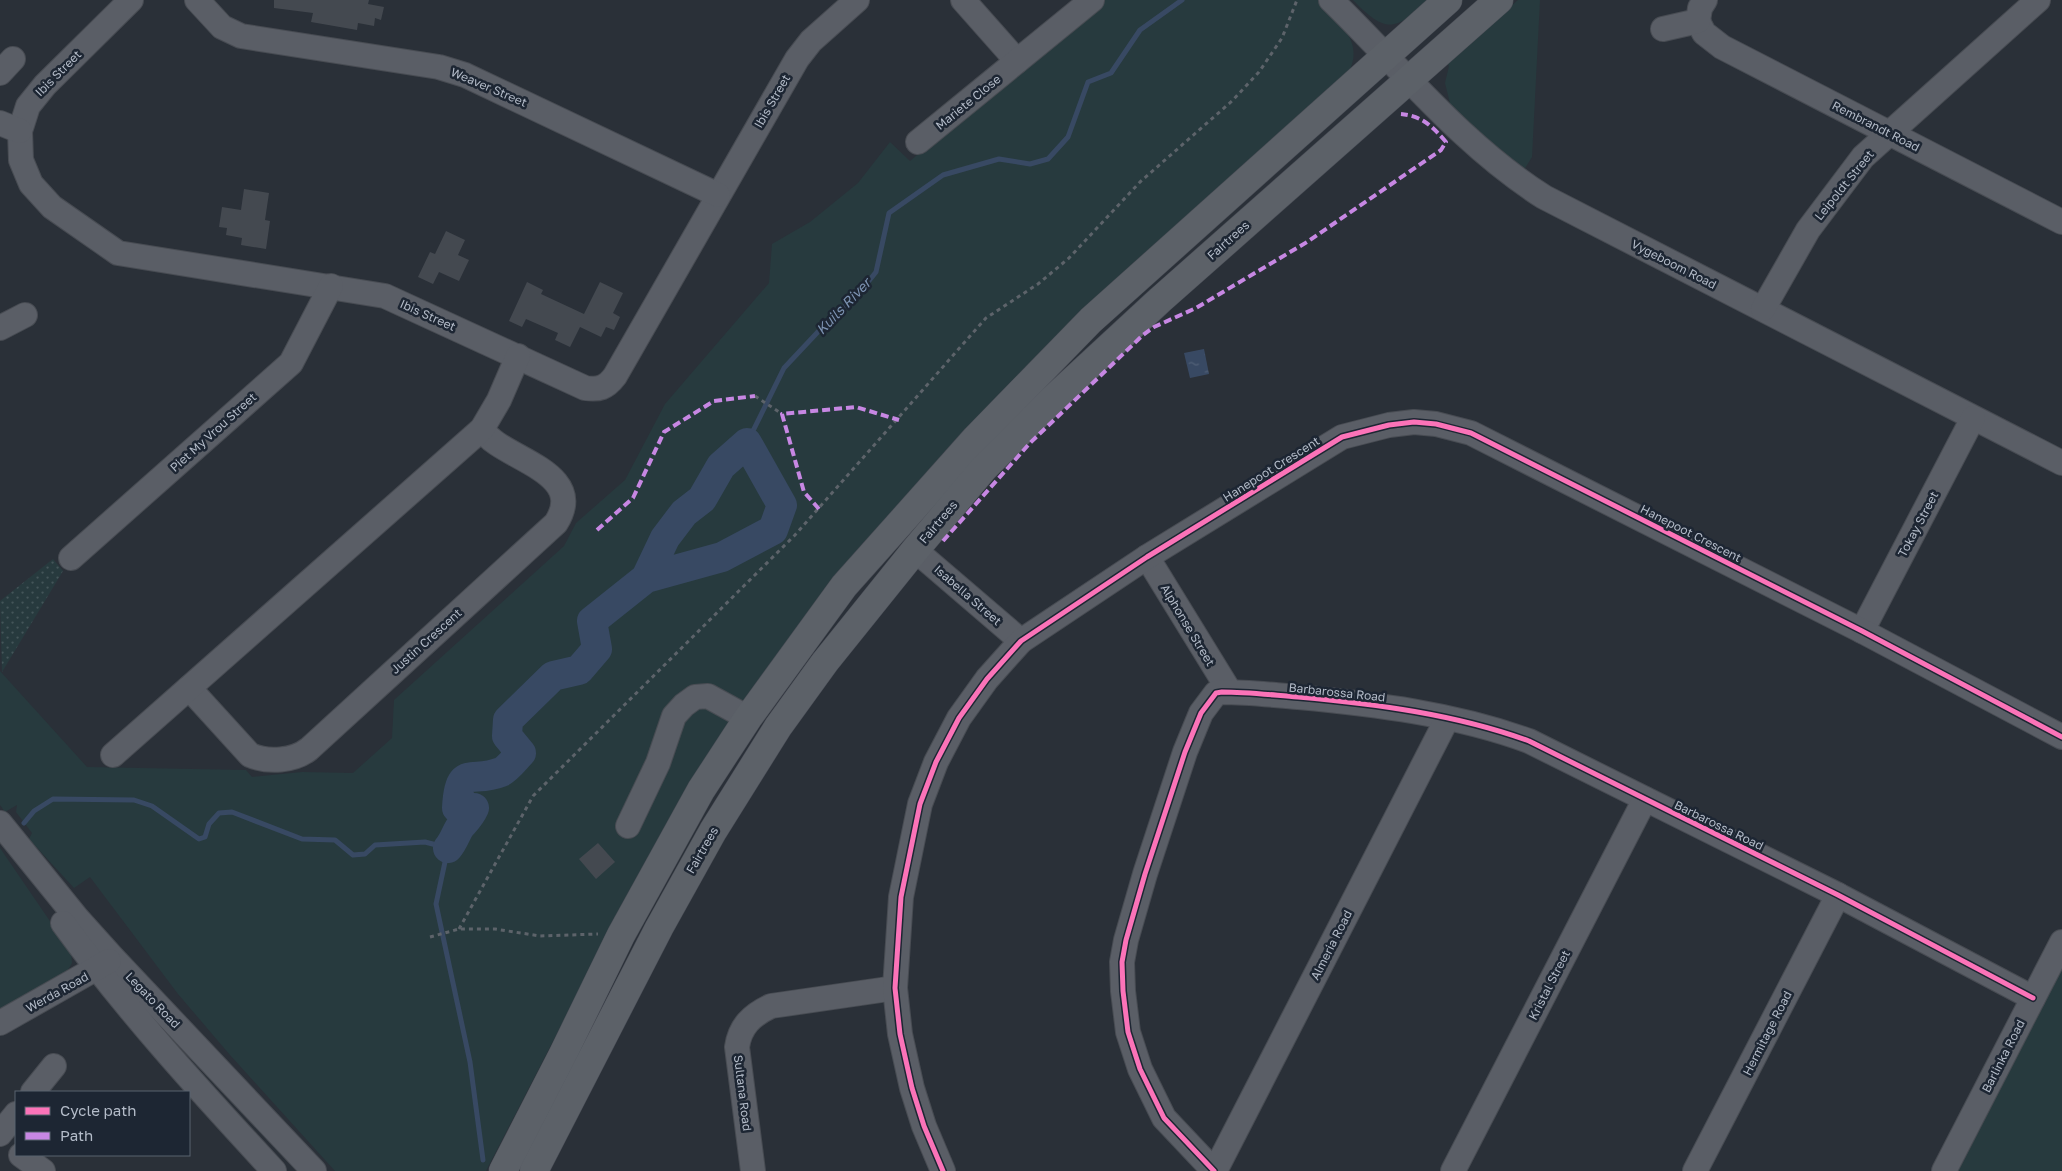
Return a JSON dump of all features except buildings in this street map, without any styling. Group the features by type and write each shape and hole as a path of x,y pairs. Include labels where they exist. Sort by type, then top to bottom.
{"main road":[{"path":"503,1171 563,1054 620,935 701,790 748,718 844,586 976,438 1092,320 1448,0"},
{"name":"Fairtrees","path":"534,1171 658,928 712,831 778,727 825,662 915,550 984,468 1053,399 1168,293 1499,0"}],"street":[{"name":"Ibis Street","path":"131,0 34,96 10,127 19,147 22,166 31,184 40,196 105,246 118,253 130,257 331,286 385,296 585,388 600,389 610,383 797,59 811,42 856,0"},
{"name":"Weaver Street","path":"196,0 222,27 241,36 439,67 465,75 718,195"},
{"path":"964,0 1017,61"},
{"name":"Mariete Close","path":"918,142 1092,0"},
{"name":"Vygeboom Road","path":"1331,0 1385,57 1409,78 1472,142 1526,185 1563,207 2062,464"},
{"name":"Leipoldt Street","path":"1763,309 1808,230 1863,157 2038,0"},
{"path":"1663,29 1702,10"},
{"name":"Rembrandt Road","path":"1702,10 1704,34 1722,47 2062,222"},
{"name":"Piet My Vrou Street","path":"71,558 290,363 331,286"},
{"path":"0,328 25,315"},
{"path":"113,755 482,429 499,400 518,356"},
{"name":"Tokay Street","path":"1862,631 1973,418"},
{"name":"Hanepoot Crescent","path":"943,1171 924,1126 912,1088 900,1034 895,988 901,897 920,804 936,762 960,718 987,680 1021,641 1147,557 1342,437 1389,425 1414,422 1436,424 1471,433 1862,631 2062,737"},
{"name":"Justin Crescent","path":"189,688 250,755 259,758 286,759 301,755 308,749 556,523 562,514 563,497 559,488 551,479 534,464 487,438 482,429"},
{"name":"Isabella Street","path":"915,550 1021,641"},
{"name":"Alphonse Street","path":"1147,557 1230,692"},
{"name":"Barbarossa Road","path":"1214,1171 1164,1118 1140,1069 1128,1032 1122,962 1126,940 1145,874 1184,752 1208,703 1216,693 1230,692 1366,703 1504,732 1529,741 1838,895 2033,998"},
{"path":"628,826 658,763 674,716 684,704 695,698 708,696 748,718"},
{"name":"Almeria Road","path":"1214,1171 1447,719"},
{"name":"Kristal Street","path":"1453,1171 1645,799"},
{"name":"Legato Road","path":"0,823 77,918 105,964 171,1058 274,1171"},
{"name":"Legato Road","path":"0,829 18,861 105,964 314,1171"},
{"name":"Hermitage Road","path":"1695,1171 1838,895"},
{"name":"Barlinka Road","path":"1944,1171 2062,942"},
{"name":"Werda Road","path":"0,1023 105,964"},
{"name":"Sultana Road","path":"753,1171 737,1047 739,1032 757,1012 771,1006 895,988"},
{"path":"34,1091 54,1066"},
{"path":"0,1134 15,1115"},
{"path":"0,1139 15,1150"},
{"path":"22,1156 43,1171"}],"path":[{"path":"459,929 534,796 795,535 986,318 1038,284 1069,258 1140,182 1232,101 1259,72 1282,38 1297,0"},
{"path":"755,396 782,414"},
{"path":"430,937 459,929 495,929 540,936 604,934"}],"green space":[{"path":"1102,0 1318,0 1348,34 1354,53 1352,64 1347,76 1039,355 949,447 863,545 611,929 486,1171 335,1171 230,1055 178,994 90,877 74,888 29,839 32,833 16,812 17,805 5,812 0,805 0,671 87,767 246,770 252,777 302,772 353,773 392,738 394,700 564,546 576,523 625,480 665,404 769,283 772,244 810,222 858,183 890,142 910,161"},
{"path":"1353,0 1432,0 1400,22 1384,24 1375,20"},
{"path":"1518,0 1540,0 1532,157 1524,170 1502,154 1451,107 1445,83 1449,66 1447,63"},
{"path":"53,559 63,571 2,672 0,601"},
{"path":"0,848 71,952 72,963 65,975 0,1013"},
{"path":"2062,959 2062,1171 1954,1171"}],"water":[{"path":"1204,349 1209,374 1190,378 1184,353"}],"waterway":[{"name":"Kuils River","path":"747,443 784,368 830,319 856,297 876,272 889,213 943,175 999,159 1030,164 1048,159 1068,137 1088,82 1111,73 1140,30 1182,0"},
{"name":"Kuils River","path":"448,848 474,808 457,808 460,785 468,778 504,771 521,753 507,736 508,720 553,676 579,670 597,649 592,621 646,578 722,557 773,530 782,505 747,443 721,466 702,499 684,513 665,538 646,578"},
{"path":"24,823 34,811 53,799 134,800 152,806 199,839 205,837 209,824 219,813 232,812 302,839 335,840 353,855 365,854 375,845 425,842 448,848 436,904 470,1062 483,1160"}],"marked path":[{"path":"943,541 1030,443 1143,335 1154,327 1196,308 1307,242 1441,150 1446,142 1431,127 1415,117 1401,114"},
{"path":"597,530 633,498 664,432 714,401 755,396"},
{"path":"819,509 804,492 782,414 856,407 899,420"}],"cycle path":[{"path":"943,1171 924,1126 912,1088 900,1034 895,988 901,897 920,804 936,762 959,718 987,679 1021,641 1147,557 1342,437 1389,425 1414,422 1436,424 1471,433 1862,631 2062,737"},
{"path":"1214,1171 1164,1118 1140,1069 1128,1032 1122,962 1126,940 1145,874 1185,752 1201,713 1216,693 1260,694 1385,707 1444,717 1529,741 1838,895 2033,998"}]}
